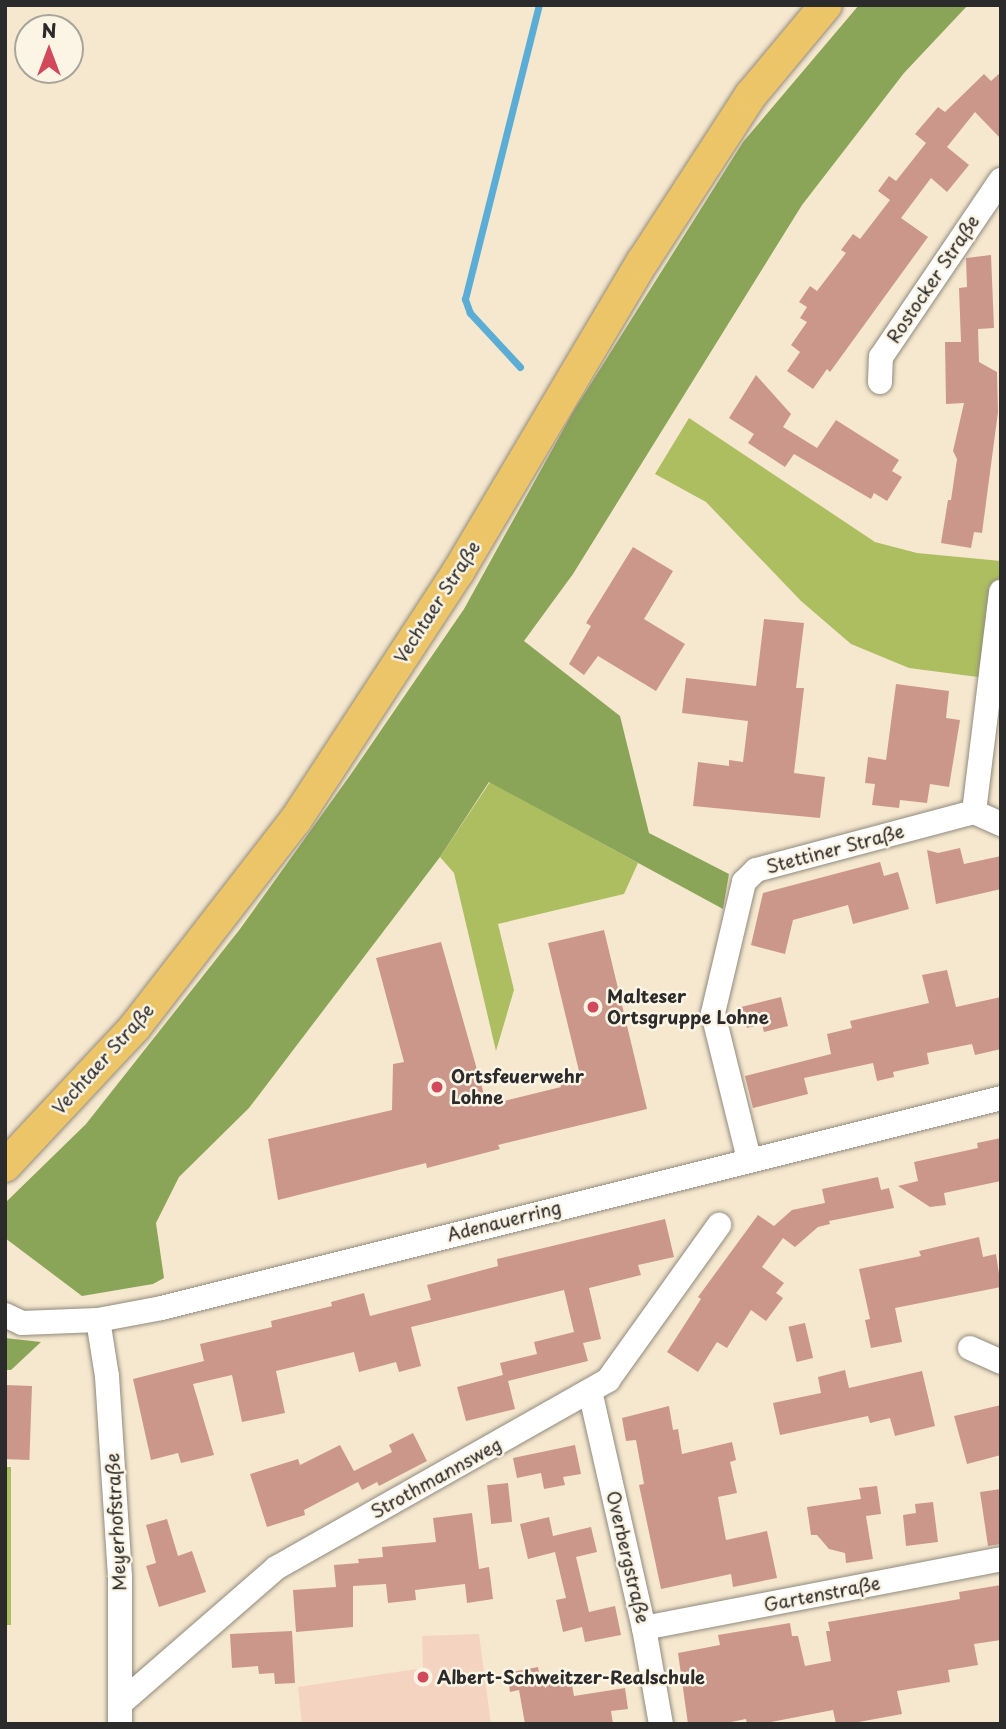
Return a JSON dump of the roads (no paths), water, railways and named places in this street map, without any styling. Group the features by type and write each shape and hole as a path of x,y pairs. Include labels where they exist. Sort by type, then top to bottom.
{"main road":[{"name":"Vechtaer Straße","path":"5,1166 135,1027 295,821 458,572 643,261 737,117 826,5"}],"street":[{"name":"Rostocker Straße","path":"880,382 881,357 1001,180"},
{"path":"1001,592 974,812 1001,824"},
{"name":"Stettiner Straße","path":"749,1159 713,1013 744,882 755,870 974,812"},
{"name":"Adenauerring","path":"5,1315 22,1323 99,1320 182,1303 1001,1098"},
{"name":"Strothmannsweg","path":"121,1713 276,1568 608,1380 719,1225"},
{"name":"Meyerhofstraße","path":"99,1320 107,1376 120,1577 121,1713"},
{"path":"970,1348 1001,1362"},
{"name":"Overbergstraße","path":"590,1391 644,1628 661,1724"},
{"name":"Gartenstraße","path":"644,1628 1001,1559"}],"waterway":[{"path":"520,367 470,313 465,299 539,5"}],"place":[{"name":"Malteser Ortsgruppe Lohne","path":"593,1007"},
{"name":"Ortsfeuerwehr Lohne","path":"437,1087"},
{"name":"Albert-Schweitzer-Realschule","path":"423,1677"}]}
